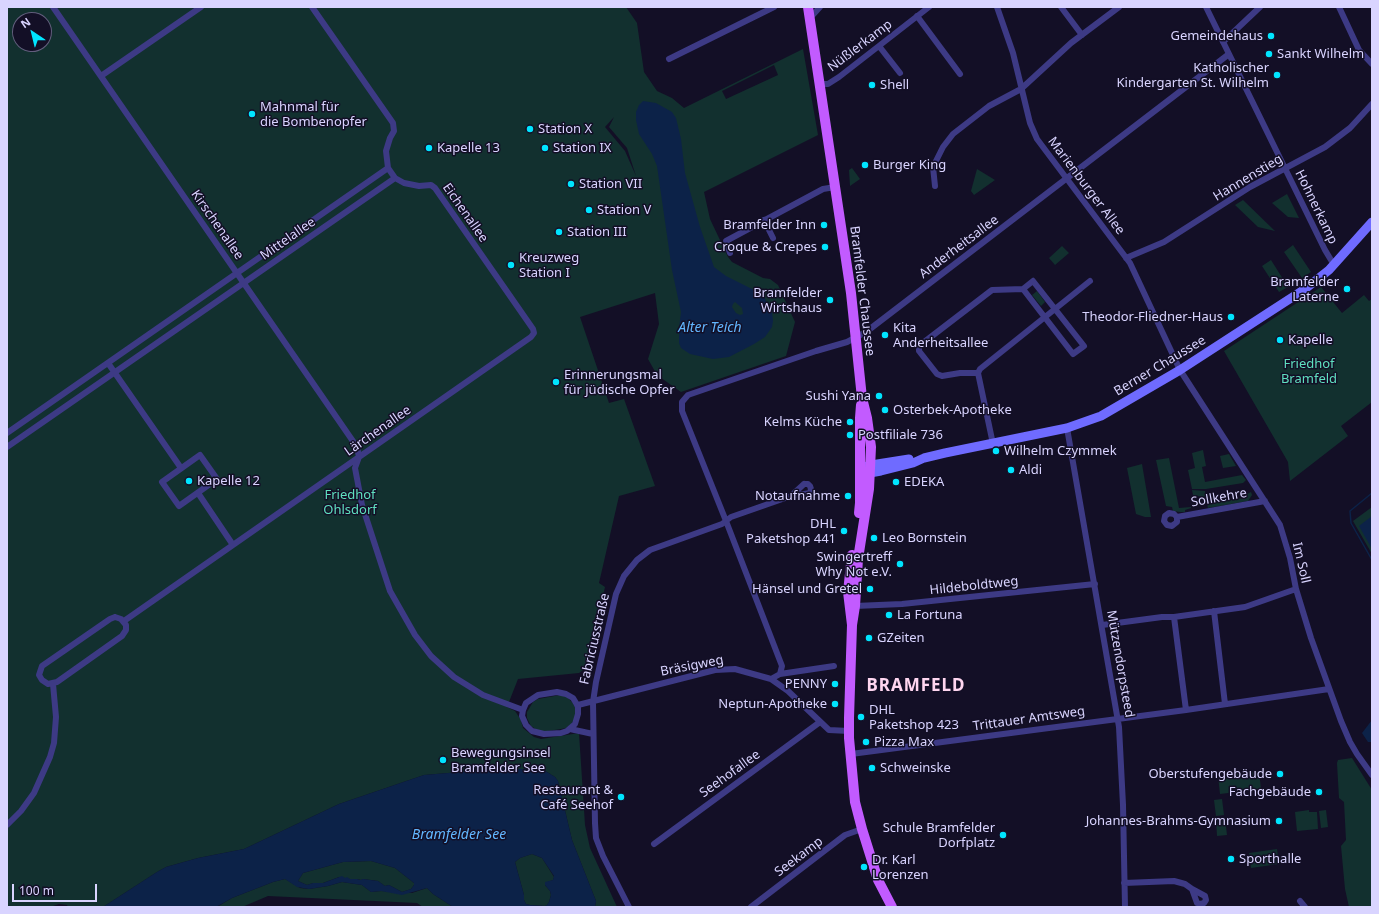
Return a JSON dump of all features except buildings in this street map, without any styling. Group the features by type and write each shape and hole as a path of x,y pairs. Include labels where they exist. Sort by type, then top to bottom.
{"main road":[{"name":"Bramfelder Chaussee","path":"808,7 851,293 862,398 867,418 871,447 870,469 858,559 855,606 852,625 849,731 850,754 856,802 862,829 878,880 892,907"},
{"name":"Bramfelder Chaussee","path":"852,625 848,586 860,503 860,418 862,398"}],"street":[{"name":"Kirschenallee","path":"53,7 357,446 360,457"},
{"path":"101,76 201,7"},
{"path":"312,7 393,124 394,132 390,138 386,151 388,168 395,178"},
{"path":"669,59 774,7"},
{"path":"810,18 820,7"},
{"name":"Nüßlerkamp","path":"820,84 828,84 839,77 929,7"},
{"name":"Marienburger Allee","path":"997,7 1013,52 1033,131 1040,144 1126,258 1139,280 1180,370"},
{"path":"1061,7 1082,34"},
{"path":"934,186 933,167 940,152 950,138 959,129 989,106 1022,89 1058,54 1119,7"},
{"name":"Hohnerkamp","path":"1206,7 1325,250 1334,265"},
{"path":"1223,42 1260,7"},
{"path":"1339,7 1359,50 1372,64"},
{"path":"917,16 960,74"},
{"path":"879,46 900,73"},
{"name":"Anderheitsallee","path":"726,521 682,411 682,402 688,395 816,351 847,342 866,332 1229,54"},
{"name":"Hannenstieg","path":"1126,258 1164,242 1250,187 1325,146 1350,128 1372,104"},
{"name":"Mittelallee","path":"7,433 388,168"},
{"name":"Mittelallee","path":"7,447 395,178"},
{"name":"Eichenallee","path":"395,178 408,184 419,186 431,185 435,188 533,329 534,333"},
{"path":"730,253 726,241 823,189 835,187"},
{"path":"764,220 773,238"},
{"name":"Berner Chaussee","path":"870,469 913,463 924,458 1067,428 1101,416 1180,370 1305,289 1334,265 1372,222"},
{"path":"978,373 965,372 942,376 937,374 919,351 919,346 992,290 1023,289 1033,281 1084,346 1073,354 1023,289"},
{"path":"993,444 978,373 980,368 1090,281"},
{"name":"Lärchenallee","path":"124,622 531,337 534,333"},
{"path":"108,363 180,468"},
{"name":"Im Soll","path":"1180,370 1280,525 1310,638 1329,690 1356,754 1372,774"},
{"name":"Mützendorpsteed","path":"1067,428 1118,718 1123,805 1125,907"},
{"path":"200,455 217,479 179,506 162,482 180,468 200,455"},
{"path":"360,457 355,468 362,505 390,591 415,635 431,656 454,677 483,695 523,710"},
{"path":"861,468 870,469"},
{"path":"198,493 233,545"},
{"name":"Fabriciusstraße","path":"629,907 603,856 596,838 595,823 593,702 609,620 616,594 624,576 637,560 650,550 722,524 730,517 791,496"},
{"name":"Sollkehre","path":"1177,517 1265,501"},
{"path":"726,521 782,666 780,674"},
{"name":"Hildeboldtweg","path":"855,606 902,604 1095,584"},
{"path":"1102,625 1162,616 1174,616 1245,607 1296,589"},
{"path":"1214,611 1225,704"},
{"path":"1174,616 1186,710"},
{"path":"118,618 124,622 126,630 122,636 53,684 46,683 40,678 42,666 110,619 118,618"},
{"path":"771,679 780,674 834,666"},
{"name":"Bräsigweg","path":"578,705 715,670 735,669 771,679 788,691 830,730 849,731"},
{"path":"7,825 34,793 50,757 54,743 56,717 53,684"},
{"name":"Trittauer Amtsweg","path":"850,754 1329,690"},
{"path":"557,692 563,693 570,696 578,705 578,719 575,724 564,732 554,734 534,732 526,725 522,716 526,703 535,696 557,692"},
{"name":"Seehofallee","path":"654,844 820,722"},
{"path":"570,729 593,734"},
{"name":"Seekamp","path":"751,907 845,836 862,829"},
{"path":"1124,883 1174,881 1185,884 1192,889"},
{"path":"1300,901 1306,907"}],"green space":[{"name":"Friedhof Ohlsdorf","path":"7,7 626,7 637,23 644,72 657,91 672,98 684,108 803,49 818,135 704,192 710,219 728,257 732,262 763,278 770,279 778,285 795,322 786,356 681,392 657,375 648,359 659,324 655,293 580,317 609,403 624,399 655,486 619,496 599,583 605,587 586,668 579,673 518,679 507,707 515,711 521,720 523,728 534,737 541,739 579,733 585,825 590,848 617,907 595,907 596,901 572,840 558,781 555,777 542,769 506,769 500,767 497,769 424,775 339,804 244,849 198,858 166,867 103,907 68,907 67,905 59,904 50,907 7,907","holes":["774,65 778,75 726,99 722,91","614,117 609,127 627,148 636,176 625,151 605,127"]},
{"path":"852,168 860,179 850,186 849,170"},
{"path":"977,169 995,180 974,195 971,191"},
{"path":"1287,194 1299,218 1288,217 1272,203"},
{"path":"1243,200 1275,231 1258,227 1235,205"},
{"path":"1293,245 1311,272 1302,278 1284,252"},
{"path":"1062,246 1069,253 1055,265 1049,258"},
{"path":"1271,260 1288,287 1279,292 1262,266"},
{"name":"Friedhof Bramfeld","path":"1321,287 1342,313 1364,295 1369,301 1372,299 1372,402 1341,426 1348,436 1290,481 1288,462 1224,351"},
{"path":"1037,291 1045,302 1041,306 1032,295"},
{"path":"1203,450 1206,466 1202,467 1205,482 1242,475 1246,480 1243,483 1206,489 1192,489 1188,470 1195,468 1192,453"},
{"path":"1229,454 1236,466 1223,468 1220,456"},
{"path":"1169,458 1179,508 1191,507 1185,510 1185,512 1173,511 1172,507 1166,506 1156,460"},
{"path":"1142,464 1151,517 1136,514 1127,468"},
{"path":"1192,490 1205,491 1207,502 1202,497 1193,495"},
{"path":"1251,492 1252,495 1248,501 1208,508 1207,504 1243,498 1243,496"},
{"path":"1372,507 1372,554 1353,521"},
{"path":"560,695 567,697 576,708 575,719 571,724 566,728 542,732 531,726 527,718 527,712 533,702 538,699"},
{"path":"1352,758 1372,790 1372,907 1349,907 1345,889 1341,846 1346,840 1344,802 1339,798 1337,763 1338,760"},
{"path":"1259,771 1261,789 1220,794 1218,776"},
{"path":"1222,799 1224,815 1216,816 1214,800"},
{"path":"1309,810 1309,812 1317,812 1318,829 1297,831 1295,812"},
{"path":"1326,810 1328,827 1321,828 1319,811"},
{"path":"1225,818 1227,835 1217,836 1216,819"},
{"path":"1277,849 1279,864 1251,868 1249,853"},
{"path":"532,854 542,858 554,877 553,880 545,883 551,895 549,902 545,906 526,904 524,900 515,862 520,858"},
{"path":"371,861 395,868 414,883 414,885 411,889 402,892 389,885 385,886 378,881 363,879 339,877 323,883 313,883 307,885 298,881 303,873 343,862"},
{"path":"285,879 300,888 309,889 342,882 362,885 371,892 381,891 412,893 427,888 433,894 453,907 423,907 417,903 268,896 242,907 217,907 232,898 273,882"}],"water":[{"name":"Alter Teich","path":"643,101 656,103 672,112 676,118 681,139 685,173 700,227 714,267 726,276 760,293 764,297 772,312 772,327 765,337 729,357 713,359 690,354 681,348 679,343 681,312 672,270 657,166 652,154 639,134 636,112 639,105","holes":["735,302 742,308 743,314 740,315 736,313 732,307"]},
{"path":"1372,516 1372,549 1359,526"},
{"path":"1372,720 1372,742 1368,742 1362,733"},
{"name":"Bramfelder See","path":"499,767 506,769 542,769 555,777 558,781 572,840 596,901 595,907 453,907 433,894 427,888 402,895 381,891 371,892 362,885 342,882 309,889 297,887 285,879 273,882 232,898 216,907 103,907 166,867 198,858 244,849 339,804 424,775 497,769","holes":["532,854 542,858 554,876 553,880 545,882 545,885 550,891 551,895 549,902 545,906 526,904 524,900 515,862 520,858","371,861 395,868 414,883 414,885 411,889 402,892 389,885 385,886 378,881 350,879 342,876 323,883 313,883 307,885 298,881 303,873 343,862"]}],"waterway":[{"path":"1372,493 1350,511 1351,523 1372,560"}],"place":[{"name":"Gemeindehaus","path":"1271,36"},
{"name":"Sankt Wilhelm","path":"1269,54"},
{"name":"Katholischer Kindergarten St. Wilhelm","path":"1277,75"},
{"name":"Shell","path":"872,85"},
{"name":"Mahnmal für die Bombenopfer","path":"252,114"},
{"name":"Station X","path":"530,129"},
{"name":"Kapelle 13","path":"429,148"},
{"name":"Station IX","path":"545,148"},
{"name":"Burger King","path":"865,165"},
{"name":"Station VII","path":"571,184"},
{"name":"Station V","path":"589,210"},
{"name":"Bramfelder Inn","path":"824,225"},
{"name":"Station III","path":"559,232"},
{"name":"Croque & Crepes","path":"825,247"},
{"name":"Kreuzweg Station I","path":"511,265"},
{"name":"Bramfelder Laterne","path":"1347,289"},
{"name":"Bramfelder Wirtshaus","path":"830,300"},
{"name":"Theodor-Fliedner-Haus","path":"1231,317"},
{"name":"Kita Anderheitsallee","path":"885,335"},
{"name":"Kapelle","path":"1280,340"},
{"name":"Erinnerungsmal für jüdische Opfer","path":"556,382"},
{"name":"Sushi Yana","path":"879,396"},
{"name":"Osterbek-Apotheke","path":"885,410"},
{"name":"Kelms Küche","path":"850,422"},
{"name":"Postfiliale 736","path":"850,435"},
{"name":"Wilhelm Czymmek","path":"996,451"},
{"name":"Aldi","path":"1011,470"},
{"name":"Kapelle 12","path":"189,481"},
{"name":"EDEKA","path":"896,482"},
{"name":"Notaufnahme","path":"848,496"},
{"name":"DHL Paketshop 441","path":"844,531"},
{"name":"Leo Bornstein","path":"874,538"},
{"name":"Swingertreff Why Not e.V.","path":"900,564"},
{"name":"Hänsel und Gretel","path":"870,589"},
{"name":"La Fortuna","path":"889,615"},
{"name":"GZeiten","path":"869,638"},
{"name":"PENNY","path":"835,684"},
{"name":"Neptun-Apotheke","path":"835,704"},
{"name":"DHL Paketshop 423","path":"861,717"},
{"name":"Pizza Max","path":"866,742"},
{"name":"Bewegungsinsel Bramfelder See","path":"443,760"},
{"name":"Schweinske","path":"872,768"},
{"name":"Oberstufengebäude","path":"1280,774"},
{"name":"Fachgebäude","path":"1319,792"},
{"name":"Restaurant & Café Seehof","path":"621,797"},
{"name":"Johannes-Brahms-Gymnasium","path":"1279,821"},
{"name":"Schule Bramfelder Dorfplatz","path":"1003,835"},
{"name":"Sporthalle","path":"1231,859"},
{"name":"Dr. Karl Lorenzen","path":"864,867"}],"district":[{"name":"BRAMFELD","path":"916,686"}]}
